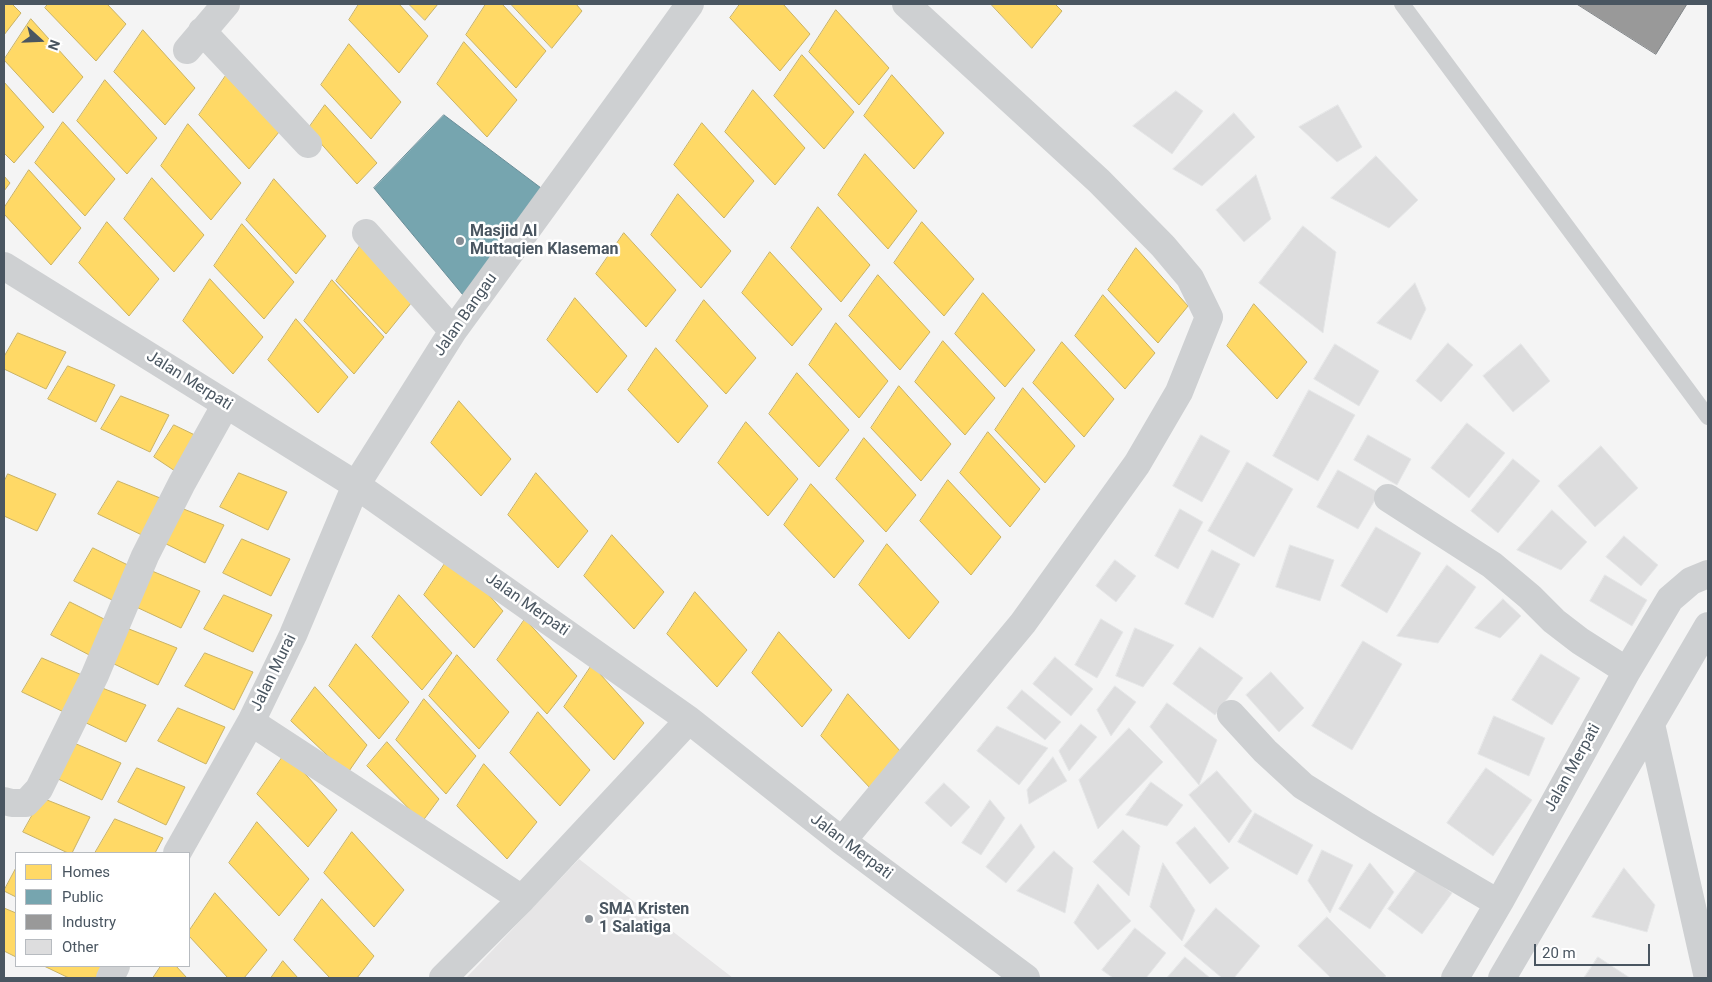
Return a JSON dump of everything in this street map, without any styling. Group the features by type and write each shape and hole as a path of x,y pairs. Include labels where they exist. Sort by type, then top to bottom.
{"street":[{"path":"226,4 194,40 308,144"},
{"name":"Jalan Bangau","path":"356,485 453,331 690,4"},
{"path":"842,841 1023,623 1137,464 1179,392 1209,317 1190,278 1163,246 1099,180 906,4"},
{"path":"366,233 453,331"},
{"name":"Jalan Merpati","path":"4,266 356,485 689,720 842,841 1026,978"},
{"path":"4,801 26,803 39,789 95,675 145,556 182,483 226,404"},
{"name":"Jalan Murai","path":"178,852 251,722 292,635 356,485"},
{"path":"1388,498 1492,565 1530,597 1560,626 1627,671"},
{"name":"Jalan Merpati","path":"1455,978 1627,671 1670,599 1691,581 1708,574"},
{"path":"1502,978 1708,626"},
{"path":"1231,714 1265,751 1303,786 1498,903"},
{"path":"443,978 522,899 689,720"},
{"path":"251,722 522,899"},
{"path":"1651,724 1708,978"}],"lane":[{"path":"1402,4 1708,417"}],"shaded area":[{"name":"SMA Kristen 1 Salatiga","path":"579,859 733,978 466,978"}],"building: Homes":[{"path":"4,4 12,4 21,13 4,35"},
{"path":"48,4 107,4 126,24 96,61 45,8"},
{"path":"359,4 399,4 428,36 399,73 349,20"},
{"path":"409,4 438,4 425,20"},
{"path":"486,4 502,4 546,51 516,88 466,35"},
{"path":"511,4 576,4 582,11 552,48"},
{"path":"740,4 783,4 810,34 780,71 730,18"},
{"path":"991,4 1055,4 1062,11 1032,48"},
{"path":"836,10 889,68 859,105 809,52"},
{"path":"31,19 83,77 53,113 4,60"},
{"path":"143,30 195,88 165,125 114,72"},
{"path":"464,42 517,100 487,137 437,84"},
{"path":"349,44 401,102 371,139 321,85"},
{"path":"802,55 854,112 824,149 774,96"},
{"path":"227,74 279,132 249,169 199,115"},
{"path":"892,75 944,133 914,169 864,116"},
{"path":"105,80 157,138 127,174 77,121"},
{"path":"4,82 44,127 14,163 4,153"},
{"path":"753,90 805,148 775,185 725,132"},
{"path":"325,105 377,163 357,184 308,129"},
{"path":"63,122 115,179 85,216 35,163"},
{"path":"702,123 754,181 724,218 674,165"},
{"path":"188,124 241,183 211,220 161,166"},
{"path":"865,154 917,211 888,249 838,195"},
{"path":"29,170 81,228 51,265 4,214 4,208"},
{"path":"4,176 10,183 4,191"},
{"path":"152,178 204,235 174,272 124,219"},
{"path":"274,179 326,236 296,274 246,220"},
{"path":"678,194 731,251 701,288 651,235"},
{"path":"818,207 870,265 841,302 791,248"},
{"path":"107,222 159,279 129,316 79,263"},
{"path":"922,222 974,279 944,316 894,263"},
{"path":"242,224 294,282 264,319 214,266"},
{"path":"624,233 676,290 646,327 596,274"},
{"path":"364,240 416,297 386,334 336,281"},
{"path":"1136,248 1188,306 1158,343 1108,290"},
{"path":"770,252 822,309 792,346 742,293"},
{"path":"878,275 930,332 900,370 849,316"},
{"path":"210,279 263,337 233,374 183,321"},
{"path":"332,280 384,337 354,374 304,321"},
{"path":"983,293 1035,350 1005,387 955,334"},
{"path":"1103,295 1155,353 1125,389 1075,336"},
{"path":"575,298 627,356 597,393 547,340"},
{"path":"704,300 756,358 726,394 676,341"},
{"path":"1254,304 1307,362 1277,399 1227,346"},
{"path":"296,319 348,377 318,413 268,360"},
{"path":"836,323 888,381 859,418 809,365"},
{"path":"18,333 66,352 46,389 4,369 4,357"},
{"path":"943,341 995,398 965,435 915,382"},
{"path":"1062,342 1114,399 1084,437 1033,383"},
{"path":"656,348 708,406 678,443 628,390"},
{"path":"68,366 115,385 96,422 48,399"},
{"path":"797,373 849,430 819,467 769,414"},
{"path":"899,386 951,444 921,481 871,428"},
{"path":"1023,388 1075,446 1045,483 995,430"},
{"path":"121,396 169,415 150,452 101,429"},
{"path":"459,401 511,459 481,496 431,443"},
{"path":"746,422 798,479 768,516 718,463"},
{"path":"174,425 199,437 178,473 154,457"},
{"path":"988,432 1040,489 1010,527 960,473"},
{"path":"864,438 916,495 886,532 836,479"},
{"path":"239,473 287,492 268,530 220,507"},
{"path":"536,473 588,531 558,568 508,515"},
{"path":"8,474 56,494 37,531 4,516 4,482"},
{"path":"948,480 1001,537 971,575 920,521"},
{"path":"118,481 165,500 146,537 98,514"},
{"path":"811,484 864,541 834,578 784,525"},
{"path":"176,506 224,525 205,563 156,539"},
{"path":"612,535 664,592 634,629 584,576"},
{"path":"242,539 290,559 271,596 223,573"},
{"path":"887,544 939,602 909,639 859,585"},
{"path":"93,548 134,568 116,602 74,581"},
{"path":"452,553 503,611 474,648 424,595"},
{"path":"152,571 200,591 181,628 132,605"},
{"path":"695,592 747,650 717,687 667,634"},
{"path":"224,595 272,615 253,652 204,629"},
{"path":"399,595 452,653 422,690 372,637"},
{"path":"70,602 112,623 95,658 51,635"},
{"path":"525,619 577,676 547,714 497,660"},
{"path":"129,629 177,648 158,685 110,662"},
{"path":"779,632 832,690 802,727 752,673"},
{"path":"356,644 409,702 379,739 329,686"},
{"path":"205,653 253,672 234,710 185,686"},
{"path":"457,655 509,712 479,749 429,696"},
{"path":"42,658 89,678 70,715 22,692"},
{"path":"592,665 644,723 614,760 564,707"},
{"path":"97,686 146,705 126,742 78,719"},
{"path":"315,687 367,745 347,774 291,721"},
{"path":"848,694 901,752 871,789 821,736"},
{"path":"424,699 476,756 446,794 396,740"},
{"path":"178,708 225,727 206,764 158,741"},
{"path":"538,712 590,770 560,806 510,753"},
{"path":"387,742 439,799 422,822 367,766"},
{"path":"74,743 121,763 102,800 54,777"},
{"path":"286,752 337,810 308,847 257,794"},
{"path":"484,764 537,822 507,859 457,806"},
{"path":"137,768 185,787 166,825 118,802"},
{"path":"42,798 90,817 72,852 66,852 23,832"},
{"path":"115,819 163,838 156,852 96,852"},
{"path":"257,822 309,879 279,916 229,863"},
{"path":"352,832 404,890 374,927 324,873"},
{"path":"15,870 15,896 4,891"},
{"path":"215,893 267,950 244,978 228,978 190,937 190,930"},
{"path":"322,899 374,956 357,978 330,978 294,940"},
{"path":"4,908 15,913 15,956 4,951"},
{"path":"283,961 298,978 271,978"},
{"path":"46,967 106,967 101,978 69,978"},
{"path":"160,967 177,967 187,978 153,978"}],"building: Public":[{"name":"Masjid Al Muttaqien Klaseman","path":"444,115 541,188 463,295 374,188"}],"building: Industry":[{"path":"1577,4 1687,4 1656,54"}],"building: Other":[{"path":"1176,91 1203,111 1172,154 1133,126"},
{"path":"1338,105 1362,147 1337,162 1299,127"},
{"path":"1234,113 1255,137 1202,186 1173,169"},
{"path":"1376,156 1418,200 1389,228 1331,198"},
{"path":"1256,175 1271,219 1244,242 1216,210"},
{"path":"1303,226 1336,252 1323,333 1259,283"},
{"path":"1415,283 1426,309 1411,340 1377,323"},
{"path":"1448,343 1473,365 1441,402 1416,381"},
{"path":"1335,344 1379,371 1359,406 1314,379"},
{"path":"1521,344 1550,381 1513,412 1483,376"},
{"path":"1309,390 1355,415 1318,481 1273,456"},
{"path":"1467,423 1505,453 1469,498 1431,468"},
{"path":"1201,435 1230,451 1202,502 1173,486"},
{"path":"1368,435 1411,459 1397,485 1354,460"},
{"path":"1601,446 1638,488 1595,527 1558,486"},
{"path":"1513,459 1540,481 1498,533 1471,511"},
{"path":"1247,462 1293,489 1254,557 1208,531"},
{"path":"1338,470 1379,493 1358,529 1317,507"},
{"path":"1180,509 1203,522 1178,569 1155,556"},
{"path":"1552,510 1587,542 1561,570 1517,550"},
{"path":"1376,527 1421,553 1387,613 1341,586"},
{"path":"1624,536 1658,565 1641,586 1606,557"},
{"path":"1290,545 1334,560 1320,601 1276,587"},
{"path":"1212,550 1240,564 1213,618 1185,604"},
{"path":"1115,560 1136,576 1116,602 1096,586"},
{"path":"1447,565 1476,587 1438,643 1397,636"},
{"path":"1605,575 1647,600 1632,626 1590,601"},
{"path":"1503,599 1521,616 1500,638 1475,628"},
{"path":"1101,619 1123,632 1097,678 1075,665"},
{"path":"1135,628 1174,645 1143,687 1116,676"},
{"path":"1363,641 1402,664 1352,750 1312,726"},
{"path":"1200,647 1243,678 1215,715 1173,684"},
{"path":"1541,654 1580,678 1552,725 1512,700"},
{"path":"1055,657 1093,689 1071,716 1033,684"},
{"path":"1271,672 1304,708 1279,732 1246,695"},
{"path":"1115,686 1136,702 1111,736 1097,710"},
{"path":"1022,690 1061,722 1045,740 1007,708"},
{"path":"1167,703 1217,740 1199,785 1150,727"},
{"path":"1494,716 1545,738 1529,776 1478,754"},
{"path":"1081,724 1097,737 1069,771 1059,751"},
{"path":"997,726 1048,748 1019,785 977,751"},
{"path":"1129,728 1163,762 1098,829 1079,780"},
{"path":"1053,757 1067,781 1029,804 1027,790"},
{"path":"1486,768 1532,800 1493,856 1447,823"},
{"path":"1217,771 1252,811 1229,843 1189,795"},
{"path":"1151,782 1183,805 1167,826 1126,815"},
{"path":"944,783 970,807 951,827 925,803"},
{"path":"990,800 1005,818 981,855 962,843"},
{"path":"1255,813 1313,845 1297,875 1238,842"},
{"path":"1021,824 1035,847 1006,883 986,867"},
{"path":"1195,827 1229,868 1210,884 1176,843"},
{"path":"1123,830 1140,846 1129,896 1093,862"},
{"path":"1322,850 1353,865 1330,913 1308,881"},
{"path":"1054,851 1073,868 1065,913 1017,891"},
{"path":"1163,863 1195,910 1182,941 1150,907"},
{"path":"1370,863 1394,892 1370,929 1339,909"},
{"path":"1418,868 1452,893 1422,934 1388,909"},
{"path":"1624,868 1655,905 1647,932 1592,917"},
{"path":"1098,884 1131,921 1098,950 1074,923"},
{"path":"1216,908 1260,946 1234,978 1222,978 1184,946"},
{"path":"1327,917 1386,976 1383,978 1331,978 1298,946"},
{"path":"1135,928 1166,953 1146,978 1113,978 1102,970"},
{"path":"1185,957 1210,978 1167,978"},
{"path":"1598,957 1630,978 1584,978"}],"place":[{"name":"Masjid Al Muttaqien Klaseman","path":"460,241"},
{"name":"SMA Kristen 1 Salatiga","path":"589,919"}]}
